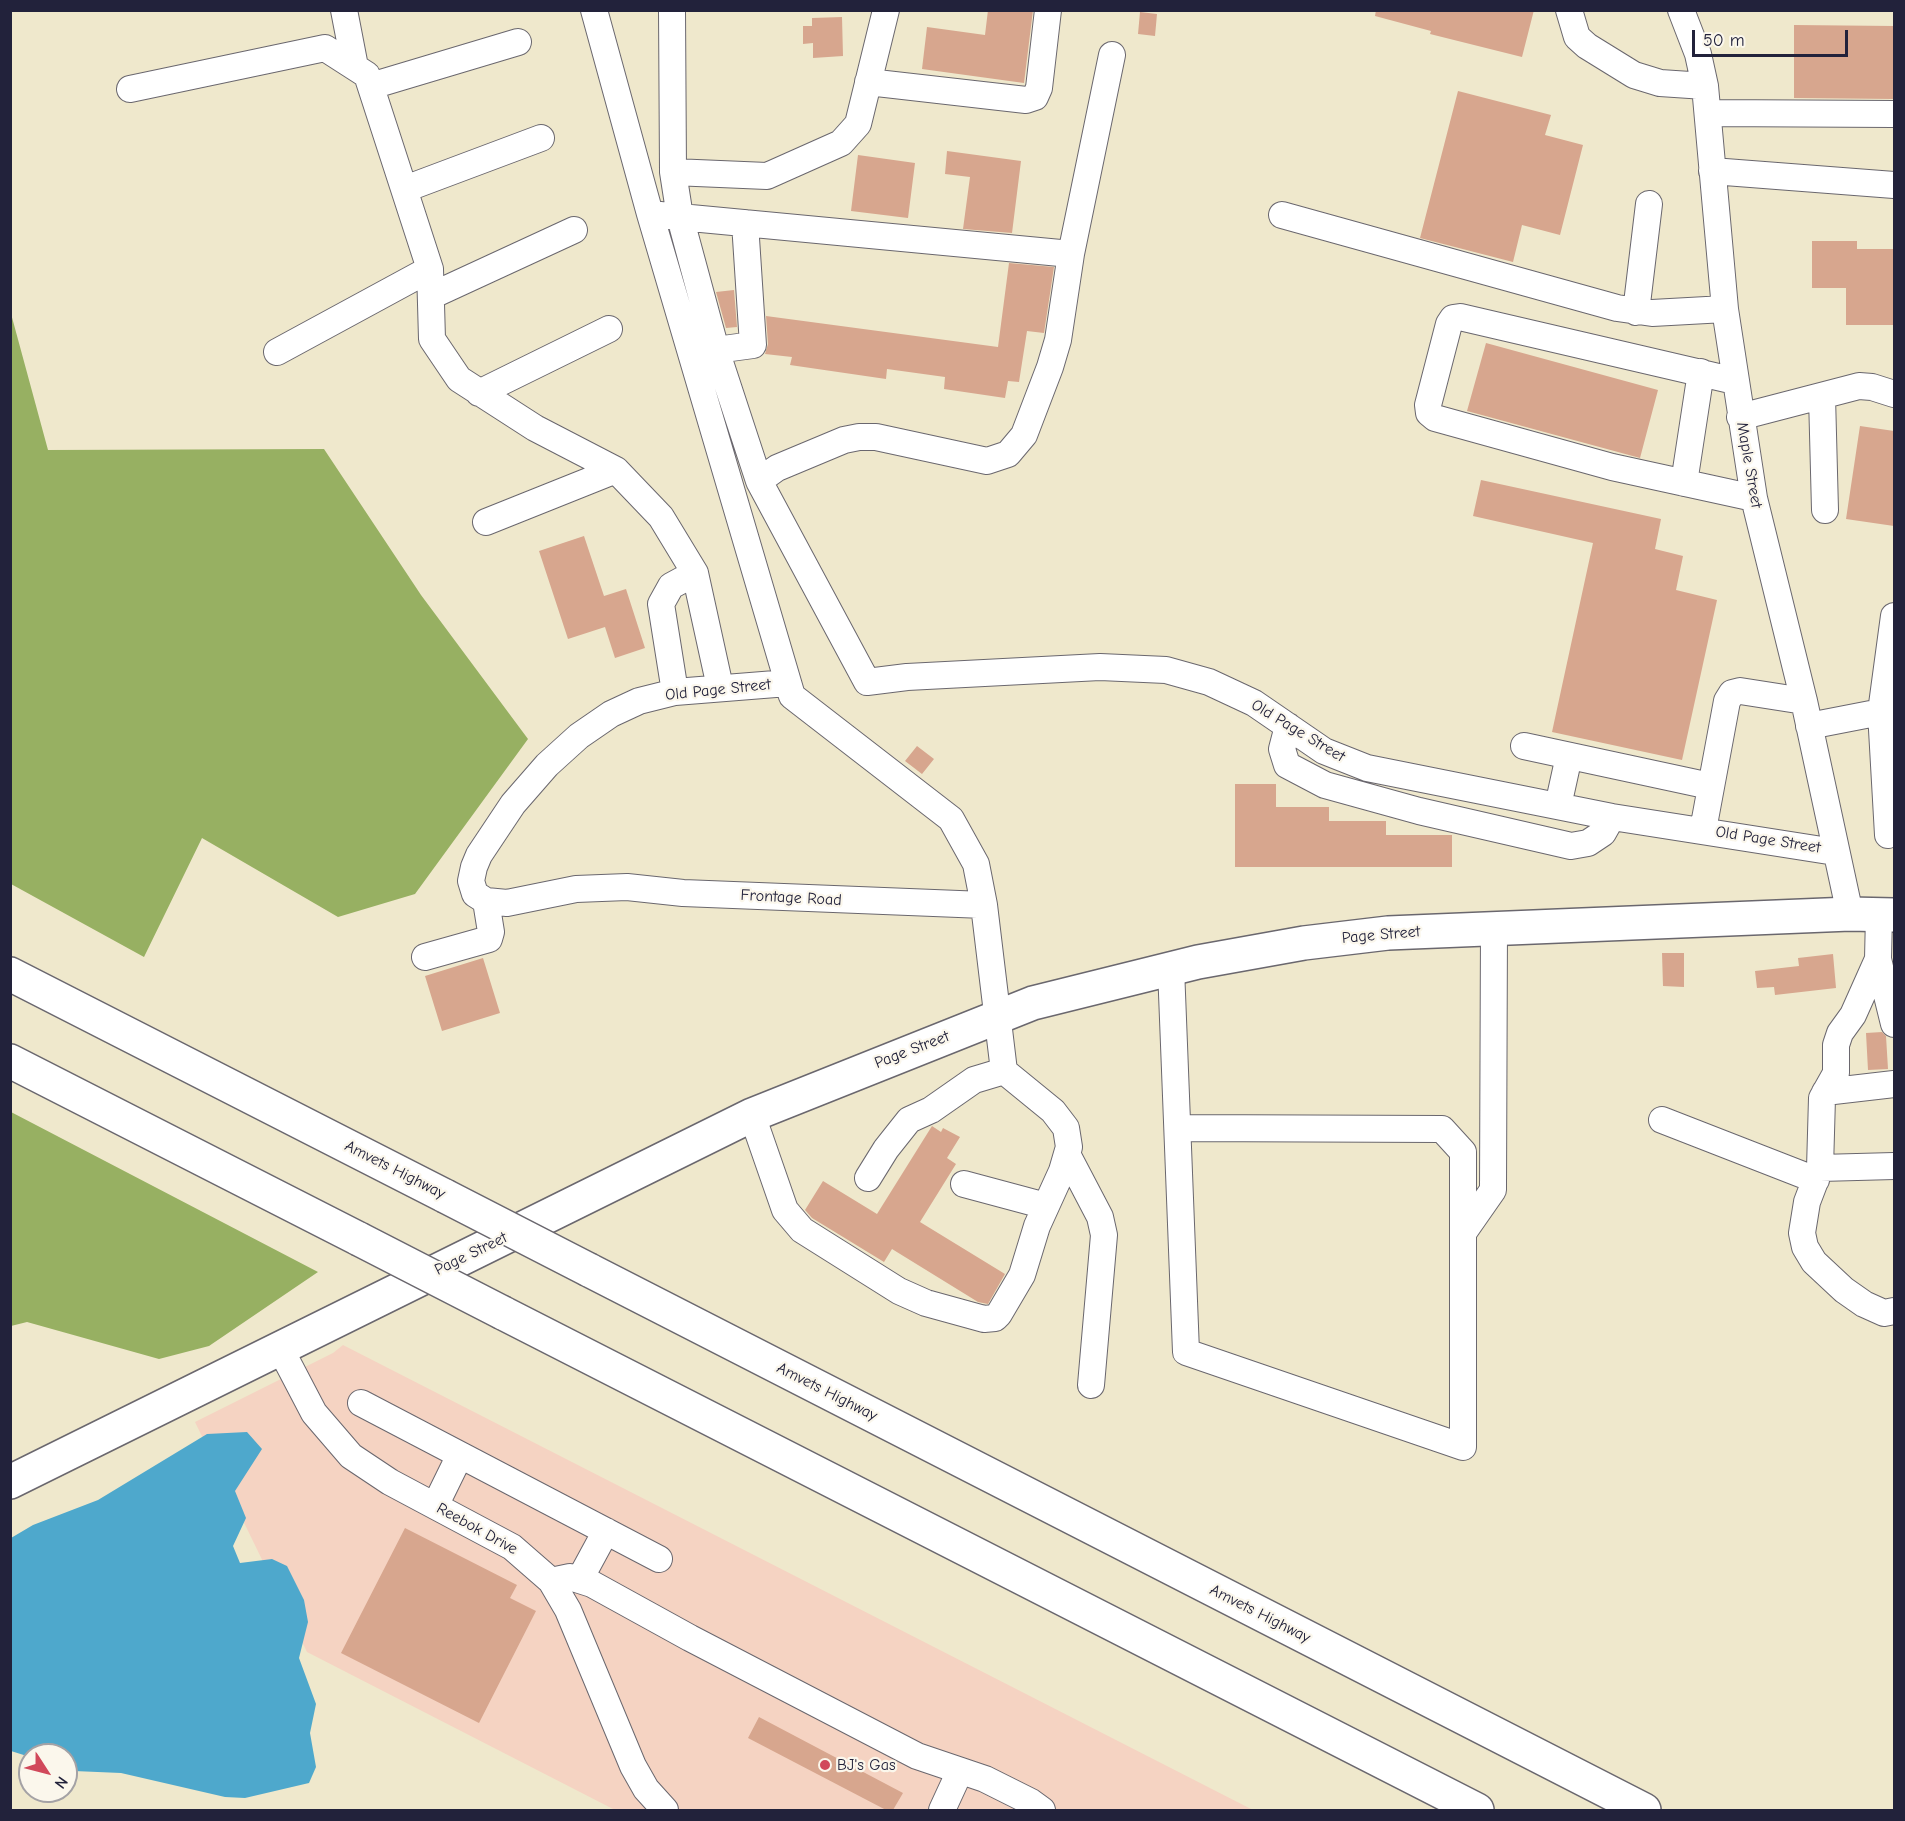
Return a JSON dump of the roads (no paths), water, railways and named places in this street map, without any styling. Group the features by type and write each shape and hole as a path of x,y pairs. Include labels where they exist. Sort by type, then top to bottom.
{"main road":[{"name":"Page Street","path":"10,1482 752,1115 1042,1000 1172,968 1304,943 1388,933 1494,927 1874,915"},
{"name":"Amvets Highway","path":"10,974 1644,1810"},
{"path":"10,1061 1477,1810"}],"street":[{"path":"344,10 363,76 405,189 430,269 432,339 459,380 535,429 616,470 661,517 695,573 720,687"},
{"path":"594,10 650,214 792,696 951,819 976,864 984,905 1004,1071 1061,1120 1069,1137 1067,1154 1037,1226 1026,1266 995,1318 984,1319 926,1303 899,1291 802,1230 786,1210 752,1115"},
{"path":"672,10 673,172 680,217 716,350 759,482 777,468 844,440 859,437 876,437 987,461 1008,454 1024,435 1058,340 1071,254 1112,55"},
{"path":"673,172 767,176 841,143 858,124 886,10"},
{"path":"868,82 1026,100 1035,97 1039,88 1048,10"},
{"path":"1569,10 1577,37 1587,46 1634,75 1660,83 1705,86"},
{"name":"Maple Street","path":"1681,10 1698,54 1705,86 1725,309 1754,498 1806,713 1835,852 1874,915 1878,959"},
{"path":"130,89 325,48 363,76 518,42"},
{"path":"1708,113 1894,114"},
{"path":"405,189 541,138"},
{"path":"1712,171 1894,185"},
{"path":"1636,312 1649,204"},
{"path":"650,214 1071,254"},
{"path":"1282,215 1636,312 1725,309"},
{"path":"716,350 753,345 745,223"},
{"path":"431,296 574,230"},
{"path":"277,352 430,269"},
{"path":"1735,381 1453,318 1449,324 1428,405 1429,413 1435,418 1612,468 1754,498"},
{"path":"479,393 609,329"},
{"path":"1684,483 1701,372"},
{"path":"1740,417 1860,386 1894,394"},
{"path":"1822,396 1825,510"},
{"path":"486,522 616,470"},
{"name":"Old Page Street","path":"759,482 867,682 907,677 1100,667 1166,670 1218,686 1254,703 1345,761 1558,806 1835,852"},
{"path":"675,692 661,604 672,586 695,573"},
{"path":"1888,835 1881,712 1894,616"},
{"name":"Old Page Street","path":"486,901 475,894 471,881 479,855 513,804 547,765 579,736 611,714 639,701 675,692 788,683"},
{"path":"1703,830 1727,701 1732,693 1740,691 1806,713 1881,712"},
{"path":"1288,726 1282,749 1287,765 1309,779 1419,811 1571,846 1588,843 1603,833 1612,816"},
{"path":"1524,746 1710,786"},
{"path":"1558,806 1569,756"},
{"path":"1521,835 1527,800"},
{"name":"Frontage Road","path":"486,901 507,903 576,889 627,887 742,896 984,905"},
{"path":"425,957 489,939 492,932 486,901"},
{"path":"1463,1233 1493,1190 1494,927"},
{"path":"1878,959 1894,1024"},
{"path":"1878,959 1853,1015 1840,1033 1836,1045 1836,1073 1822,1098 1818,1174 1807,1202 1802,1233 1805,1247 1814,1262 1864,1304 1884,1313 1894,1311"},
{"path":"1172,968 1186,1352 1463,1447 1463,1152 1442,1129 1178,1128"},
{"path":"868,1178 886,1149 909,1120 931,1110 974,1080 1004,1071"},
{"path":"1825,1092 1894,1084"},
{"path":"1662,1120 1818,1174 1894,1166"},
{"path":"1067,1154 1100,1217 1104,1235 1091,1385"},
{"path":"964,1184 1046,1206"},
{"name":"Reebok Drive","path":"279,1348 310,1406 340,1446 377,1474 512,1547 551,1581 568,1610 633,1766 646,1789 665,1810"},
{"path":"361,1402 659,1558"},
{"path":"435,1506 460,1455"},
{"path":"580,1579 606,1531"},
{"path":"551,1581 563,1577 580,1579 917,1756 985,1779 1034,1803 1041,1810"},
{"path":"942,1810 960,1771"}],"water":[{"path":"247,1432 262,1449 235,1491 246,1518 233,1546 240,1563 272,1559 287,1566 304,1600 308,1622 299,1658 316,1704 310,1733 316,1767 309,1783 245,1798 225,1797 121,1773 78,1771 78,1743 18,1743 18,1753 11,1751 11,1538 33,1525 98,1500 207,1434"}],"place":[{"name":"BJ's Gas","path":"825,1765"}]}
